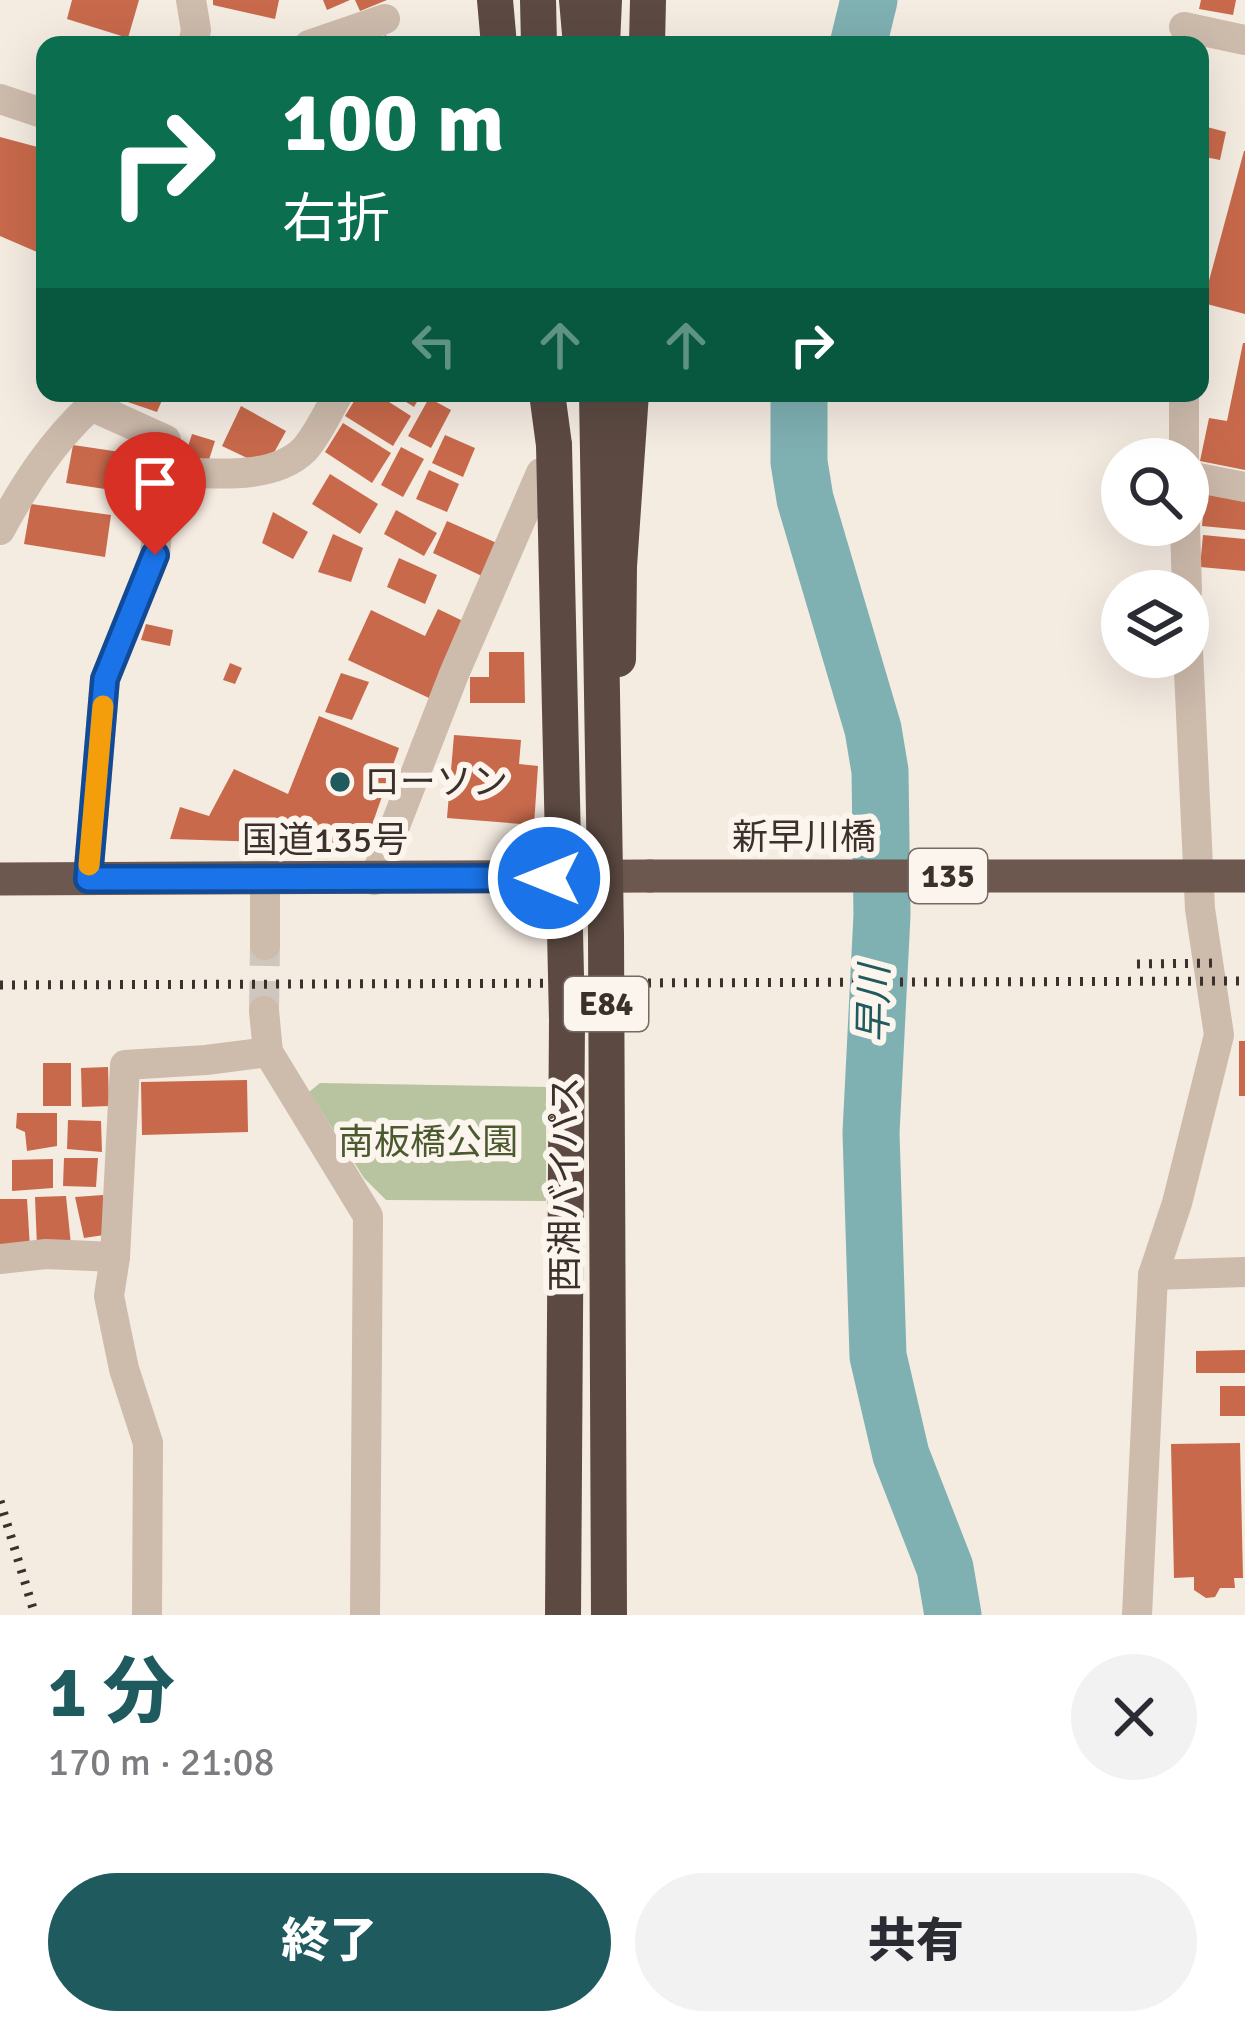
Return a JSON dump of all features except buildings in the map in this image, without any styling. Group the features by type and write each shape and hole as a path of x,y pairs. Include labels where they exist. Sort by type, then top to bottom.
{"highway":[{"path":"495,0 498,36"},
{"path":"538,0 539,36"},
{"path":"577,0 579,36"},
{"path":"602,36 604,0"},
{"path":"647,36 648,0"},
{"name":"E84","path":"546,402 548,459"},
{"name":"西湘バイパス","path":"597,402 606,934 609,1615"},
{"path":"630,402 619,566 634,876"},
{"name":"西湘バイパス","path":"548,459 567,1020 563,1615"},
{"name":"新早川橋","path":"634,876 1245,876"},
{"name":"国道135号","path":"0,879 634,876"}],"street":[{"path":"191,0 195,36"},
{"path":"521,0 523,36"},
{"path":"335,36 385,19"},
{"path":"1184,24 1245,40"},
{"path":"0,99 36,111"},
{"path":"0,530 24,487 90,402"},
{"path":"88,879 105,679 155,555 166,440 98,402"},
{"path":"165,472 228,473 284,464 305,449 334,402"},
{"path":"1184,402 1184,438"},
{"path":"548,459 549,878"},
{"path":"374,880 454,674 548,459"},
{"path":"1209,480 1245,487"},
{"path":"1137,1615 1153,1275 1232,1035 1200,909 1189,678"},
{"path":"265,945 266,878"},
{"path":"264,1011 268,1052 368,1216 365,1615"},
{"path":"147,1615 148,1443 124,1369 109,1296 125,1065 268,1052"},
{"path":"0,1259 46,1254 115,1257"},
{"path":"1153,1275 1245,1271"}],"green space":[{"name":"南板橋公園","path":"320,1083 546,1087 546,1201 386,1200 364,1178 309,1092"}],"waterway":[{"name":"早川","path":"860,36 869,0"},
{"name":"早川","path":"799,402 799,462 805,499 873,729 880,771 882,915 871,1133 878,1356 901,1455 945,1568 953,1615"}],"tunnel":[{"path":"264,1011 265,945"}],"railway":[{"path":"1137,964 1221,963"},
{"path":"0,985 1245,981"},
{"path":"0,1501 35,1615"}],"slow traffic":[{"path":"89,865 103,706"}],"place":[{"name":"ローソン","path":"340,782"}],"route":[{"path":"155,555 105,679 88,879 549,878"}]}
